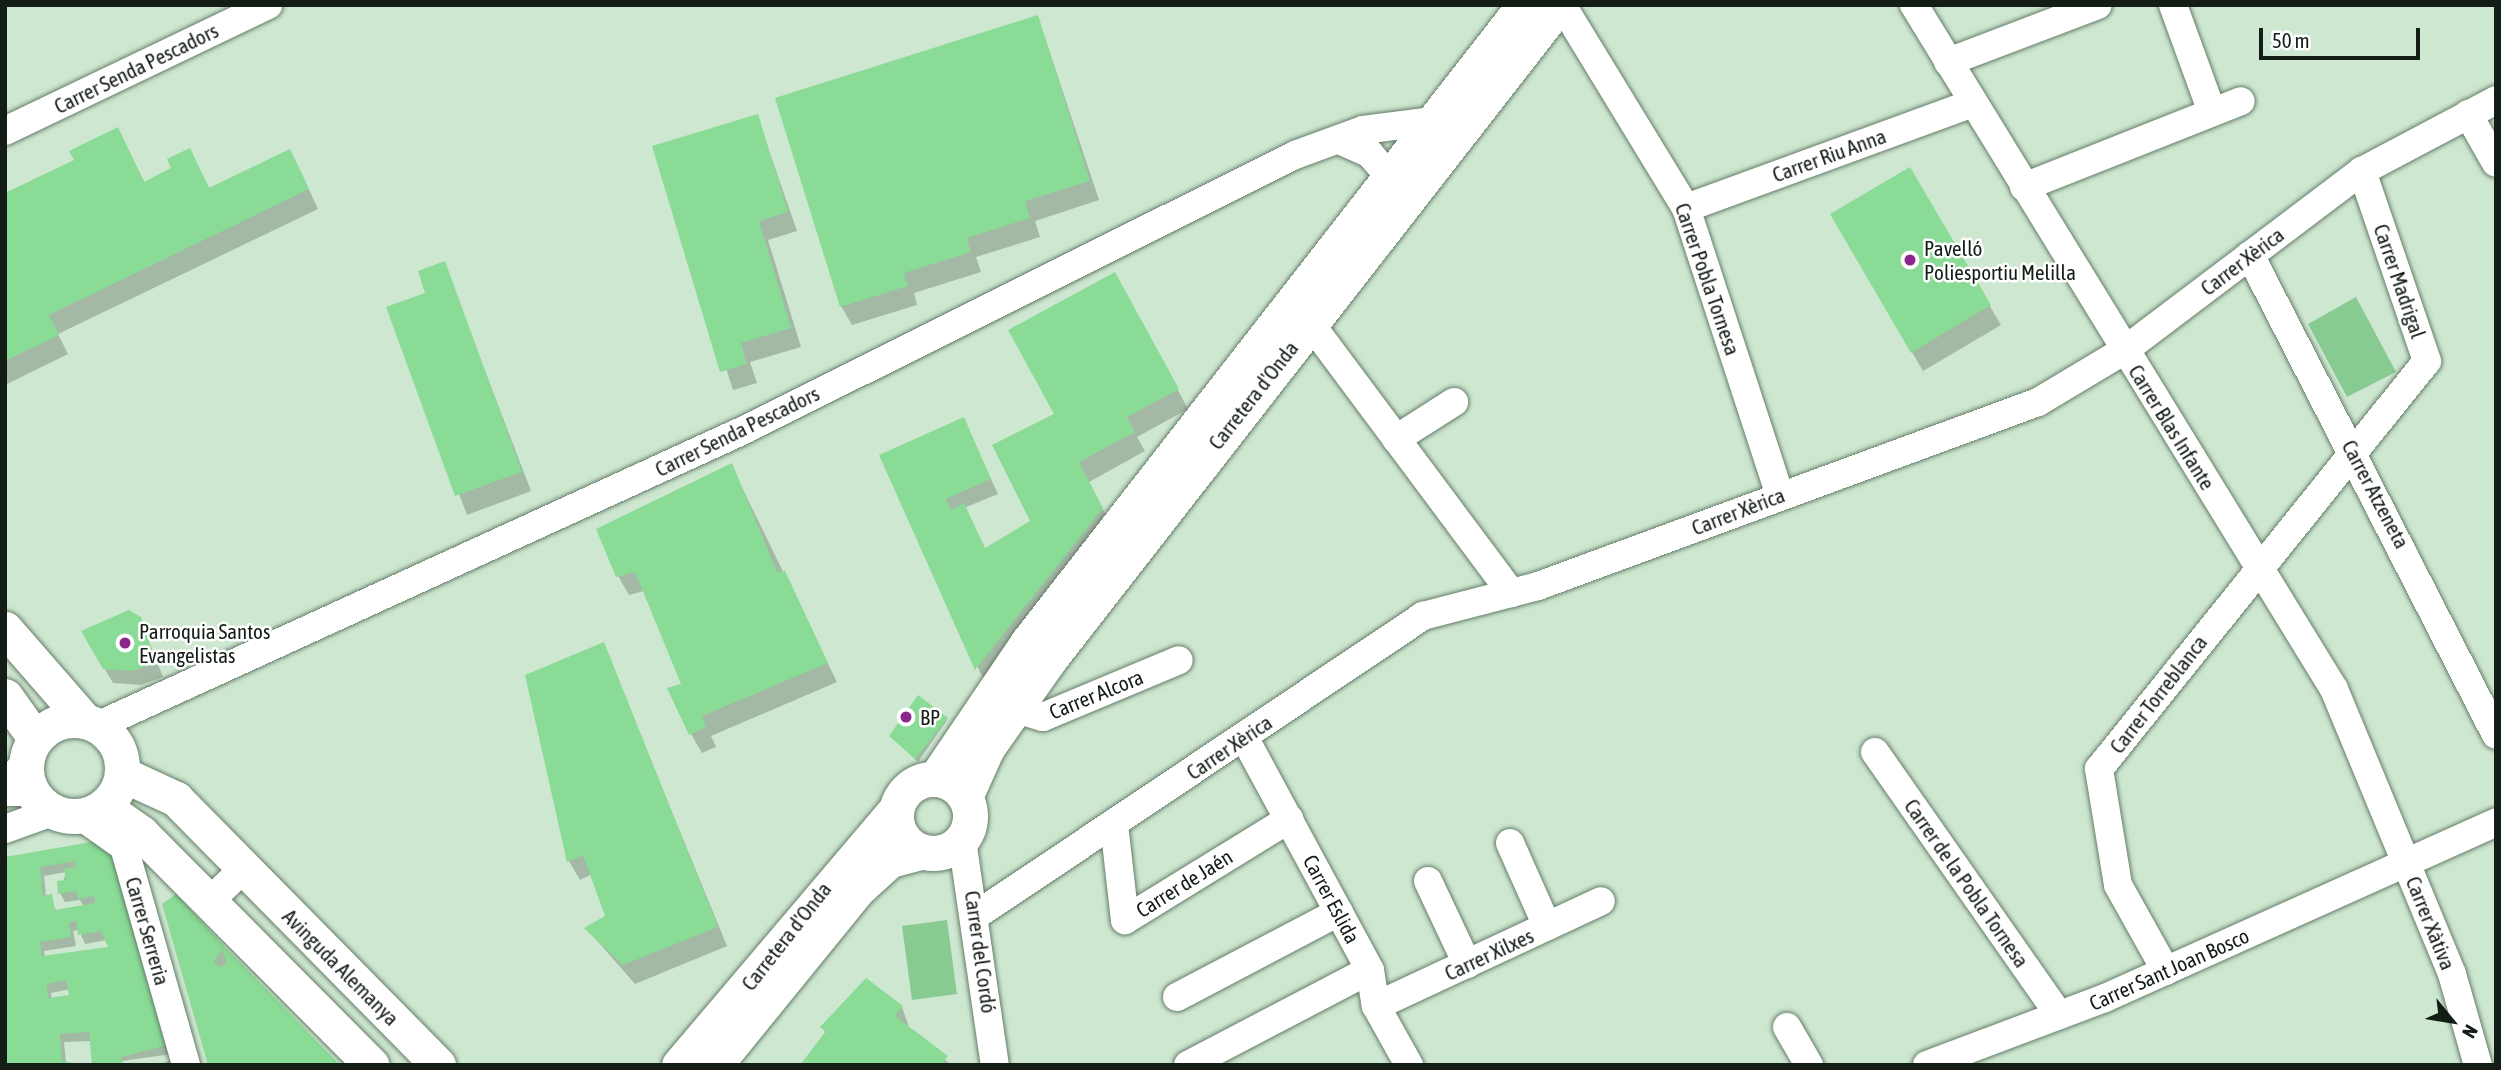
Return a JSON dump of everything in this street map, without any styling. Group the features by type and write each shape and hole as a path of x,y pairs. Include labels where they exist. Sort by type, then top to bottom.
{"main road":[{"name":"Carretera d'Onda","path":"935,779 1027,643 1524,5"},
{"name":"Carretera d'Onda","path":"965,797 1013,708 1560,5"},
{"name":"Avinguda Alemanya","path":"5,629 438,1065"},
{"path":"5,696 42,788 141,833 371,1065"},
{"path":"42,788 58,722 110,736"},
{"path":"42,788 110,736"},
{"path":"935,779 965,797 970,819 962,840 943,853 919,852 900,835 896,809 908,789 935,779"},
{"name":"Carretera d'Onda","path":"679,1065 896,809"},
{"name":"Carretera d'Onda","path":"715,1065 858,889 890,860 919,852"}],"street":[{"name":"Carrer Senda Pescadors","path":"5,131 268,5"},
{"name":"Carrer Pobla Tornesa","path":"1560,5 1686,208 1780,495"},
{"name":"Carrer Blas Infante","path":"1914,5 2334,689 2407,862"},
{"path":"1948,62 2098,5"},
{"path":"2173,5 2212,112"},
{"name":"Carrer Xèrica","path":"978,914 1423,616 1511,593 2038,402 2125,350 2362,171 2496,100"},
{"path":"2024,187 2241,101"},
{"name":"Carrer Riu Anna","path":"1686,208 1973,103"},
{"path":"2468,114 2496,163"},
{"name":"Carrer Senda Pescadors","path":"110,736 744,430 1295,155 1363,130 1433,121"},
{"path":"1339,140 1370,154 1389,176"},
{"name":"Carrer Madrigal","path":"2353,451 2427,361 2362,171"},
{"name":"Carrer Atzeneta","path":"2250,255 2353,451 2496,735"},
{"path":"1310,323 1511,593"},
{"path":"1396,439 1454,402"},
{"name":"Carrer Torreblanca","path":"2166,971 2118,884 2099,769 2353,451"},
{"name":"Carrer Alcora","path":"1013,708 1043,717 1179,660"},
{"name":"Carrer Eslida","path":"1244,737 1370,970 1376,1006 1409,1065"},
{"name":"Carrer de la Pobla Tornesa","path":"1875,752 2059,1015"},
{"path":"5,829 42,788"},
{"name":"Carrer Serreria","path":"42,788 124,846 186,1065"},
{"name":"Carrer de Jaén","path":"1114,824 1125,920 1289,819"},
{"name":"Carrer Sant Joan Bosco","path":"1930,1064 2166,971 2496,822"},
{"name":"Carrer del Cordó","path":"962,840 978,914 995,1065"},
{"path":"1510,843 1547,926"},
{"name":"Carrer Xàtiva","path":"2407,862 2452,974 2478,1065"},
{"path":"209,902 244,869"},
{"path":"1427,881 1467,964"},
{"name":"Carrer Xilxes","path":"1376,1006 1601,901"},
{"path":"1177,997 1339,912"},
{"path":"1188,1065 1370,970"},
{"path":"1787,1027 1809,1065"}],"green space":[{"path":"2356,297 2396,372 2347,397 2308,324"},
{"path":"947,920 957,994 912,1000 902,926"}],"building":[{"path":"1038,15 1090,181 1025,201 1030,218 967,238 971,252 904,273 908,286 840,307 775,98"},
{"path":"758,114 788,212 759,221 791,328 741,343 747,364 720,372 652,146"},
{"path":"118,127 144,182 171,168 167,159 190,148 209,188 290,149 309,189 49,315 59,335 5,361 5,193 74,160 69,151"},
{"name":"Pavelló Poliesportiu Melilla","path":"1910,167 1991,305 1911,353 1830,214"},
{"path":"445,261 522,472 455,496 386,307 425,293 418,271"},
{"path":"1115,272 1179,389 1127,417 1135,432 1079,462 1103,508 975,670 879,455 964,417 991,479 946,499 951,510 964,503 985,548 1030,521 992,445 1054,414 1008,330"},
{"path":"732,463 777,572 785,571 828,663 702,716 706,727 689,735 667,688 681,684 635,572 616,577 596,529"},
{"path":"129,610 141,617 156,663 132,671 103,669 81,631"},
{"path":"604,642 718,927 623,965 584,928 605,916 583,855 567,862 525,675"},
{"path":"918,695 948,718 915,759 889,736"},
{"path":"97,841 110,846 168,1045 121,1057 123,1065 92,1065 89,1032 60,1034 62,1061 83,1065 5,1065 5,857","holes":["75,861 76,867 64,869 66,880 57,881 58,894 77,891 78,899 94,896 95,903 55,910 52,894 43,896 40,867","76,921 78,935 101,931 108,947 42,956 40,942 71,937 69,922","66,980 69,995 48,998 47,984"]},
{"path":"176,894 340,1065 208,1065 162,904","holes":["222,950 227,964 218,967 214,961"]},
{"path":"866,978 903,1006 895,1016 948,1056 942,1065 800,1065 826,1031 820,1027"}],"place":[{"name":"Pavelló Poliesportiu Melilla","path":"1910,260"},
{"name":"Parroquia Santos Evangelistas","path":"125,643"},
{"name":"BP","path":"906,717"}]}
